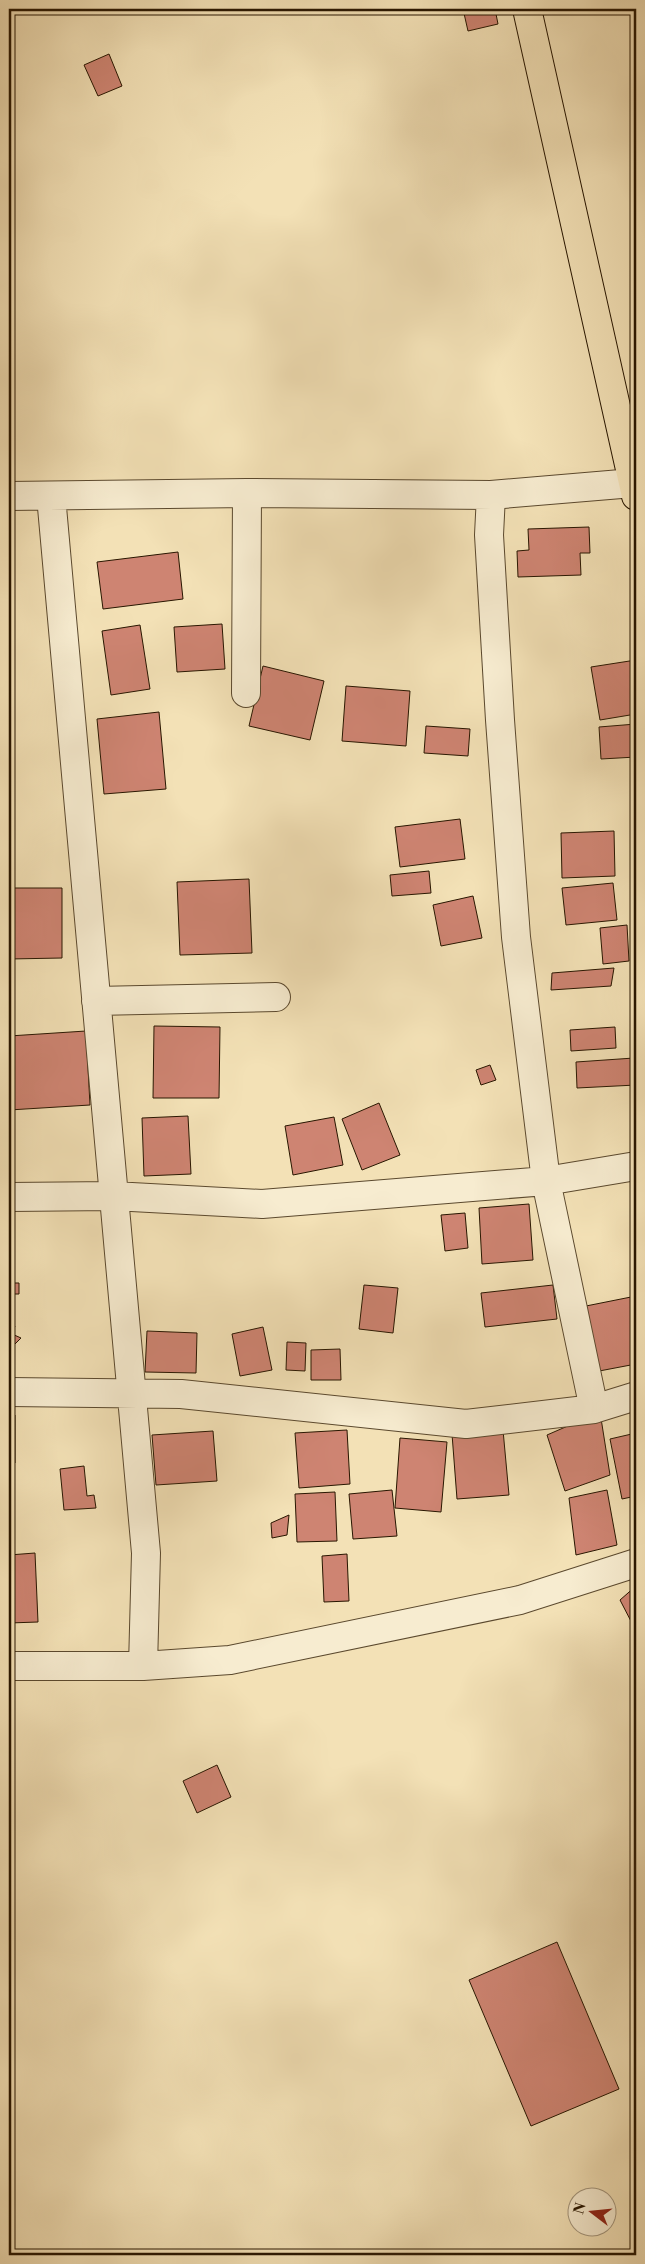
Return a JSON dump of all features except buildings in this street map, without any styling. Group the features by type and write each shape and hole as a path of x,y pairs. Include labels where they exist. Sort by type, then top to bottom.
{"main road":[{"path":"527,9 634,490"}],"street":[{"path":"9,496 247,493 491,495 634,490"},
{"path":"246,693 247,493"},
{"path":"491,495 489,535 516,937 546,1181 594,1409"},
{"path":"51,496 146,1553 144,1666"},
{"path":"96,1001 276,996"},
{"path":"9,1197 113,1196 262,1204 546,1181 636,1166"},
{"path":"9,1392 181,1394 466,1424 594,1409 636,1396"},
{"path":"9,1666 144,1666 230,1660 520,1600 636,1563"}]}
